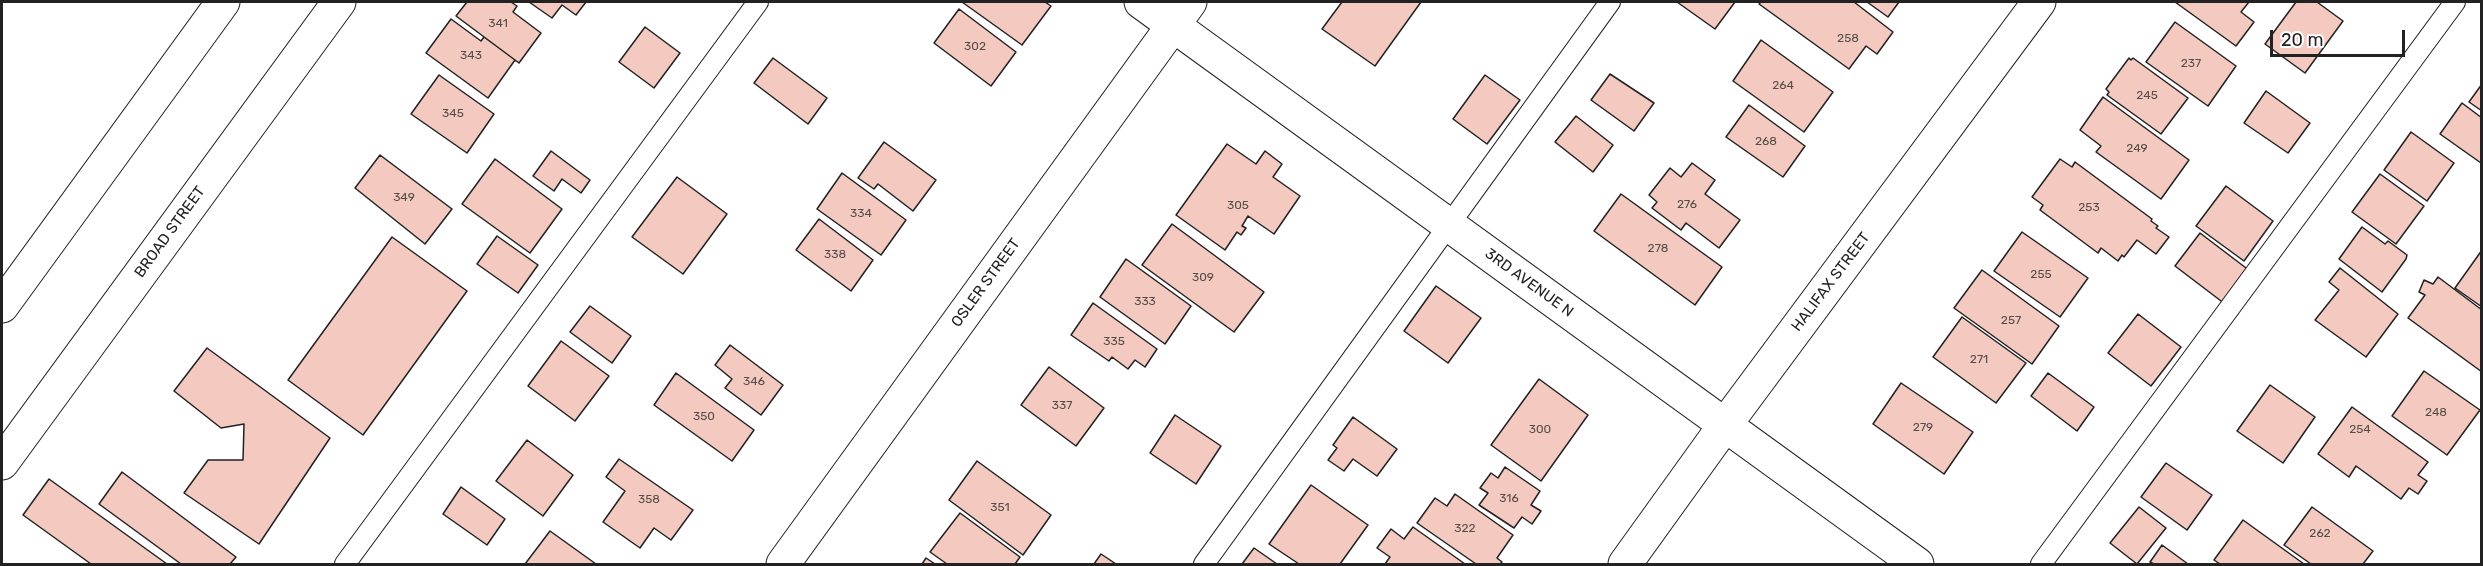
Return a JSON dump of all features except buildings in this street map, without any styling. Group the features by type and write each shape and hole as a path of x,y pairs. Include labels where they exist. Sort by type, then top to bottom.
{"street":[{"path":"2,306 223,2"},
{"name":"BROAD STREET","path":"2,464 339,2"},
{"name":"3RD AVENUE N","path":"1141,2 1181,13 1448,224 1917,564"},
{"name":"HALIFAX STREET","path":"1625,564 1725,425 2039,2"},
{"name":"OSLER STREET","path":"783,564 1181,13"}],"lane":[{"path":"345,564 758,2"},
{"path":"1204,564 1610,2"},
{"path":"2042,564 2456,2"}]}
